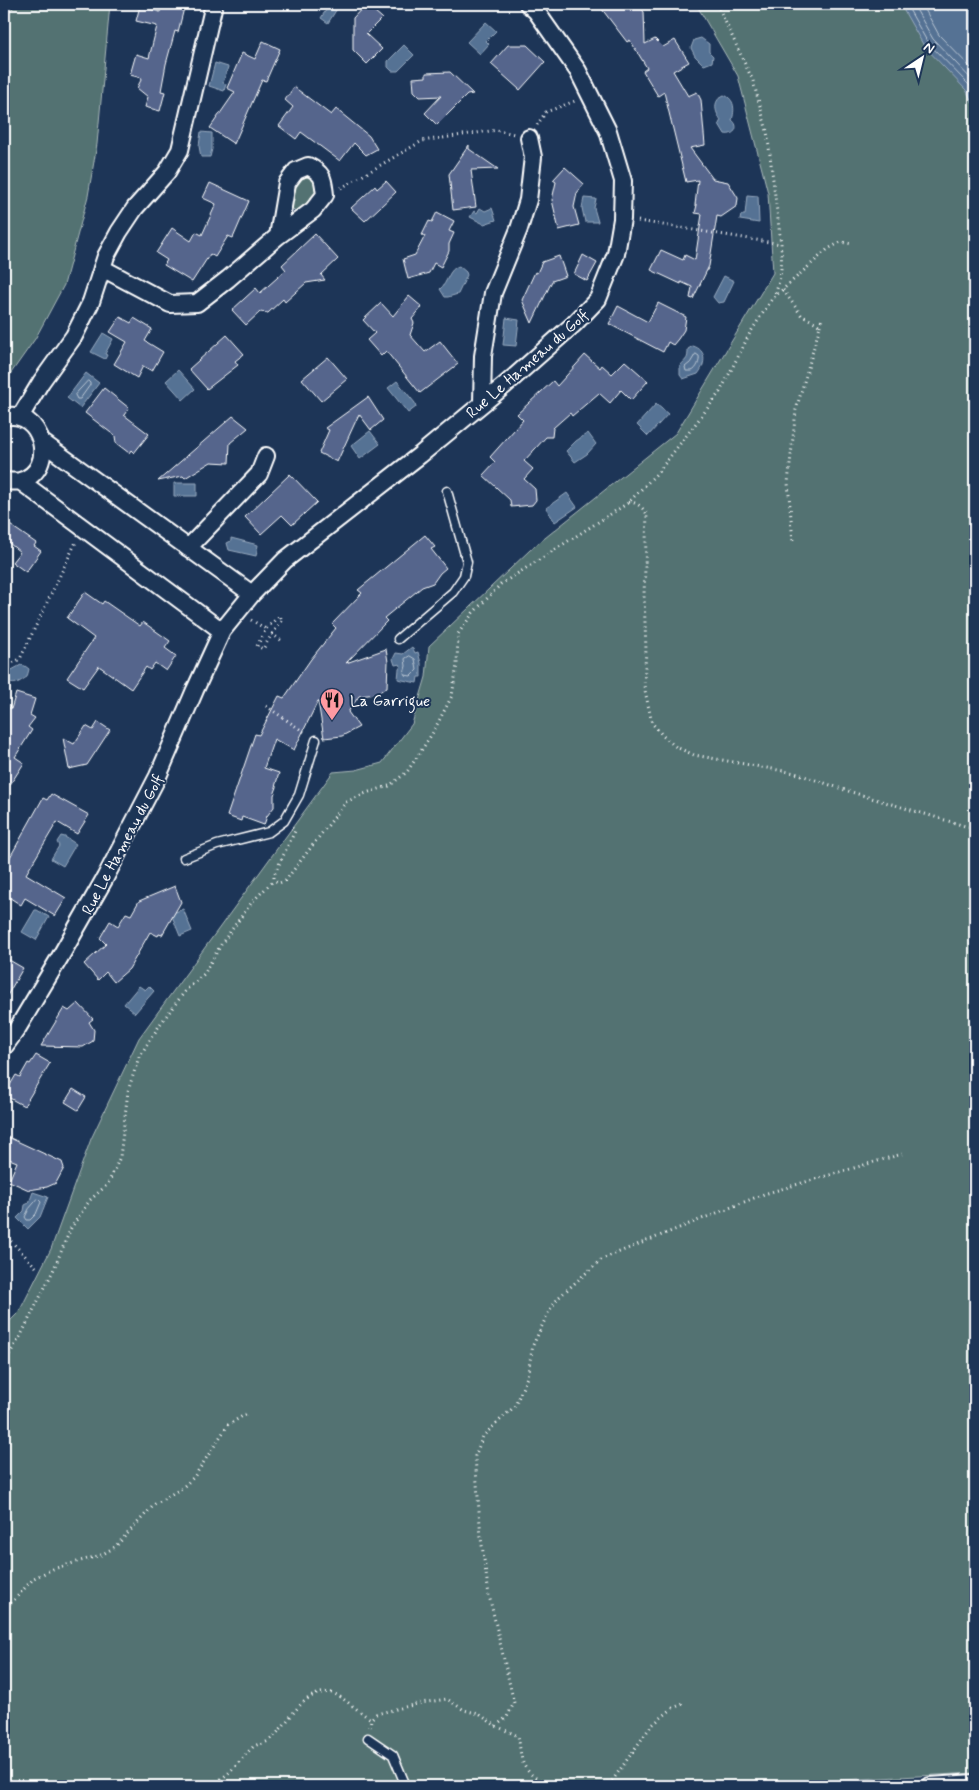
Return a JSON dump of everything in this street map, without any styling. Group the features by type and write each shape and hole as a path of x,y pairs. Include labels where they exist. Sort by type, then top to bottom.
{"street":[{"path":"12,481 34,472 42,458 42,442 35,426 12,417 41,382 74,336 90,302 106,256 119,232 136,208 167,172 180,150 214,4"},
{"name":"Rue Le Hameau du Golf","path":"4,1047 60,958 135,823 158,776 222,631 252,594 285,560 420,455 505,385 574,324 598,300 616,254 622,219 623,181 608,132 578,70 536,11 528,4"},
{"path":"482,403 483,356 493,293 519,229 528,200 533,156 529,138"},
{"path":"102,268 170,304 196,303 313,210 325,195 323,178 317,170 308,166 296,171 287,183 278,236"},
{"path":"42,442 252,594"},
{"path":"188,548 260,474 266,456"},
{"path":"12,481 84,528 222,631"},
{"path":"930,1786 975,1783"}],"lane":[{"path":"398,639 453,592 464,576 468,562 447,491"},
{"path":"184,858 217,845 270,832 284,821 299,795 316,740"},
{"path":"368,1738 393,1755 406,1786"}],"path":[{"path":"4,21 14,4"},
{"path":"274,880 279,883 286,881 346,802 389,786 407,772 432,734 452,696 457,665 458,634 472,613 501,584 628,502 659,471 720,392 750,333 780,285 781,244 767,131 753,81 717,4"},
{"path":"325,195 422,141 497,130 529,138 546,112 590,94"},
{"path":"622,219 781,244"},
{"path":"772,299 828,249 841,242 852,244"},
{"path":"783,290 802,316 820,326"},
{"path":"793,542 788,483 796,410 822,318"},
{"path":"628,502 634,502 642,507 647,514 644,595 646,650 644,686 652,723 663,736 676,747 694,755 795,773 975,829"},
{"path":"4,667 20,658 84,528"},
{"path":"279,616 282,620 272,634 263,649 257,646 266,629 279,616"},
{"path":"272,634 282,641"},
{"path":"266,706 316,740"},
{"path":"4,1363 20,1337 53,1271 71,1228 90,1200 108,1184 120,1158 128,1091 139,1057 181,997 204,974 222,944 252,902 274,880 274,875 295,831 284,821"},
{"path":"496,1726 507,1717 514,1703 489,1595 481,1538 475,1456 483,1436 515,1406 527,1377 533,1345 549,1310 559,1297 602,1259 764,1194 902,1154"},
{"path":"4,1234 36,1267"},
{"path":"4,1611 34,1578 53,1568 101,1555 115,1547 156,1504 194,1478 228,1425 249,1412"},
{"path":"207,1786 222,1780 232,1772 255,1745 270,1741 290,1715 316,1694 334,1693 371,1719"},
{"path":"368,1738 371,1719 376,1714 447,1699 464,1710 479,1714 496,1726 518,1736 525,1766 537,1778 553,1786 594,1786"},
{"path":"598,1786 612,1781 651,1726 673,1708 683,1704"}],"green space":[{"path":"4,4 110,4 97,144 88,196 64,285 35,339 4,383"},
{"path":"696,4 975,4 975,1773 727,1786 4,1786 4,1327 19,1312 51,1249 91,1139 139,1038 333,772 356,770 382,763 412,724 426,677 429,646 530,550 676,433 773,273 768,193 738,76"},
{"path":"306,177 315,180 316,190 312,198 298,212 289,207 298,181"}],"water":[{"path":"318,4 340,4 328,23 321,18 326,10"},
{"path":"900,4 975,4 975,107 966,90 924,46"},
{"path":"486,22 496,31 486,41 489,44 480,54 467,42"},
{"path":"701,38 709,44 709,52 713,56 712,62 704,65 695,56 691,48 694,40"},
{"path":"404,45 414,55 398,71 392,71 388,67 388,61"},
{"path":"215,63 228,67 223,83 226,84 224,91 209,86"},
{"path":"724,95 730,99 734,109 732,120 736,128 731,134 725,134 719,124 721,120 716,109 716,103"},
{"path":"201,132 212,133 210,157 201,157 199,146"},
{"path":"747,195 758,196 759,223 740,220 741,215 745,215"},
{"path":"584,198 596,199 594,208 598,222 585,222 582,208"},
{"path":"480,208 485,211 492,208 496,220 484,224 470,217 474,211 477,213"},
{"path":"459,266 467,275 458,294 445,297 440,289 450,273"},
{"path":"724,276 734,281 724,302 718,303 713,297"},
{"path":"506,318 519,320 516,346 503,345"},
{"path":"103,333 113,339 105,354 107,355 105,359 91,352"},
{"path":"693,346 698,348 703,354 703,366 698,374 683,379 680,375 680,366 687,359 688,349"},
{"path":"178,370 195,389 183,400 166,381"},
{"path":"86,373 99,383 80,408 67,398"},
{"path":"397,381 415,403 416,407 408,413 388,388"},
{"path":"656,404 668,414 648,436 637,425"},
{"path":"370,431 380,444 360,459 351,446"},
{"path":"588,433 596,444 587,454 575,462 566,451"},
{"path":"174,483 197,483 197,496 174,496"},
{"path":"567,493 577,507 555,522 546,508"},
{"path":"231,538 258,545 256,556 229,550 227,543 231,541"},
{"path":"412,647 415,653 418,652 421,663 421,677 418,677 417,683 398,679 401,666 400,664 395,665 393,659 396,653 403,654"},
{"path":"21,665 29,669 27,677 13,684 8,681 6,678 8,672"},
{"path":"61,836 76,844 63,866 51,859 59,846 57,842"},
{"path":"183,909 192,931 180,936 172,916 173,913"},
{"path":"35,910 49,917 36,940 22,932"},
{"path":"139,986 145,990 149,986 154,991 135,1013 124,1004"},
{"path":"33,1192 48,1197 40,1217 28,1229 17,1218 24,1211 25,1205 29,1203"}],"building":[{"path":"162,4 185,4 178,32 175,31 166,64 161,91 165,92 160,111 145,107 148,97 137,88 142,78 130,75 136,54 149,58 157,26 136,21 140,6 160,12"},
{"path":"366,4 382,18 366,34 382,49 367,64 353,50 353,18"},
{"path":"598,4 638,4 644,12 645,44 655,39 663,47 675,40 689,62 673,71 688,96 697,92 701,100 705,145 690,148 713,179 728,182 738,198 737,206 721,217 717,216 709,266 693,299 690,298 692,287 651,270 661,250 683,260 685,255 695,260 702,214 695,213 698,180 686,182 664,92 658,96 643,71 647,68 630,40 627,42"},
{"path":"263,41 280,49 266,81 262,80 234,144 210,128 235,92 227,88 242,53 255,59"},
{"path":"508,45 527,45 545,62 520,90 491,64"},
{"path":"450,72 473,94 467,95 437,125 425,113 441,96 420,97 414,91 413,78 426,77 426,73"},
{"path":"294,87 331,115 336,109 369,136 377,149 366,155 354,143 340,161 301,132 296,139 279,126 293,107 285,100"},
{"path":"469,145 469,149 498,169 471,170 476,207 453,210 449,174"},
{"path":"565,167 584,184 577,193 574,207 579,225 559,230 552,200 556,182 553,180"},
{"path":"386,181 396,192 365,221 351,208 375,186 377,189"},
{"path":"210,183 249,201 233,238 228,236 215,257 210,254 192,282 164,265 167,260 156,253 172,228 191,241 196,232 202,235 216,204 203,198"},
{"path":"437,212 454,221 449,231 454,233 449,244 449,251 441,267 434,263 429,273 408,279 403,259 415,255 425,236 422,235 429,221 432,222"},
{"path":"315,234 338,259 321,275 325,280 306,283 285,302 283,299 268,313 260,312 246,325 232,310 256,288 260,293 286,270 282,265"},
{"path":"583,255 597,263 587,281 574,274"},
{"path":"559,256 566,276 552,281 532,323 522,300 535,272 537,273 542,262"},
{"path":"409,296 422,307 412,319 414,323 410,335 425,352 440,341 458,364 420,393 386,351 381,356 367,340 375,333 363,320 381,303 393,316"},
{"path":"658,303 686,317 684,330 673,345 668,342 663,352 609,324 618,306 648,322"},
{"path":"120,317 131,323 134,318 152,329 145,341 163,352 152,371 143,366 137,378 114,364 127,342 110,332"},
{"path":"227,335 244,354 235,361 238,365 207,389 189,369"},
{"path":"585,355 600,368 602,365 612,374 625,361 648,381 631,400 621,390 610,403 599,393 572,416 570,413 553,428 552,437 546,437 524,461 533,469 524,479 535,489 536,500 532,505 511,507 510,500 483,475 495,462 490,457 523,420 517,414 553,381 557,386"},
{"path":"328,357 347,379 321,401 302,379"},
{"path":"104,388 129,408 124,415 149,434 134,453 131,450 129,453 116,443 115,436 85,413"},
{"path":"368,397 383,420 371,430 359,414 337,462 319,453 329,430 325,428"},
{"path":"233,416 248,428 230,443 229,463 211,462 185,478 183,476 158,481"},
{"path":"290,474 317,502 292,525 282,515 261,534 245,517"},
{"path":"4,521 36,543 34,546 41,551 26,572 12,562 20,552 4,539"},
{"path":"425,535 435,547 431,549 446,568 433,583 422,587 384,618 387,621 346,663 386,649 388,662 387,687 376,694 359,696 348,712 359,727 342,736 324,738 318,701 294,750 274,739 264,768 279,773 275,787 277,787 274,795 274,807 267,816 264,825 242,817 241,821 227,816 255,734 259,735 279,696 284,698 311,659 336,628 332,624 362,593 358,590"},
{"path":"85,592 102,604 104,601 140,626 143,622 170,641 165,648 176,656 166,671 155,663 150,670 146,667 131,689 99,666 83,688 67,678 94,638 67,618"},
{"path":"16,693 35,699 30,715 35,718 28,727 32,730 15,757 24,763 4,794 4,704 11,709"},
{"path":"98,722 110,730 87,765 69,769 63,738 74,744 86,726 93,730"},
{"path":"51,794 89,815 77,834 57,822 26,874 66,898 55,916 25,898 21,905 4,894 4,868 43,798 47,800"},
{"path":"175,886 181,902 162,935 159,934 158,936 150,932 129,969 114,982 106,972 98,980 84,964 106,944 100,938 110,921 118,926 126,913 131,915 139,901"},
{"path":"4,957 23,968 4,1001"},
{"path":"78,1003 93,1019 89,1022 94,1030 93,1041 83,1047 41,1046 64,1008 69,1011"},
{"path":"36,1055 50,1063 24,1106 4,1095 16,1075 20,1077 28,1063 30,1064"},
{"path":"73,1089 86,1097 78,1110 65,1102"},
{"path":"8,1137 62,1162 64,1168 56,1183 47,1187 29,1190 9,1181 17,1162 4,1157 4,1146"}],"place":[{"name":"La Garrigue","path":"332,721"}]}
